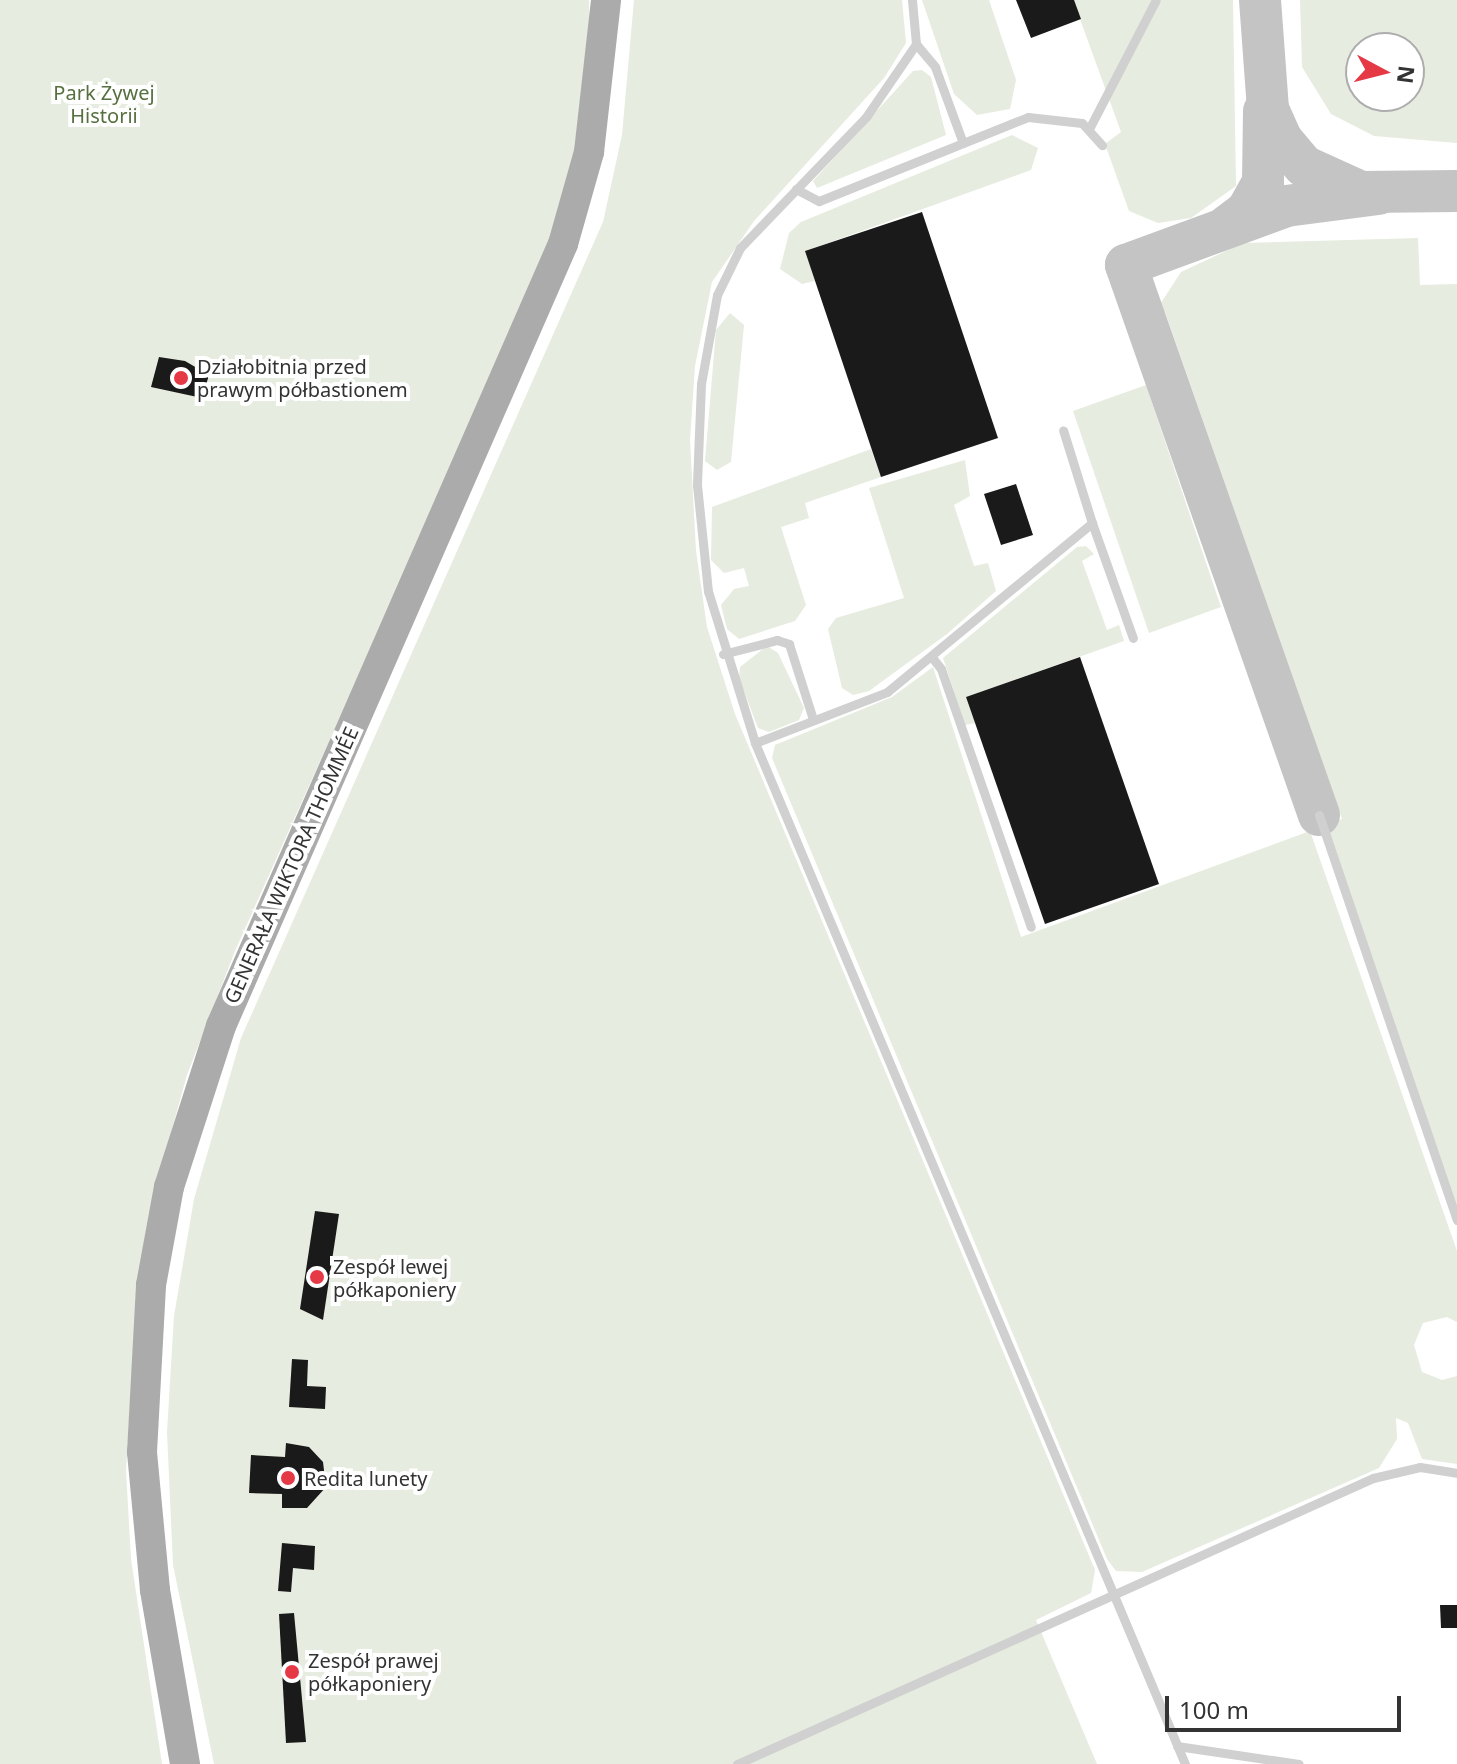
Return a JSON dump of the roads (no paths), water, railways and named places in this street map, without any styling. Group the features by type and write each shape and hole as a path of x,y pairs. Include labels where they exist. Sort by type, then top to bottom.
{"main road":[{"name":"GENERAŁA WIKTORA THOMMÉE","path":"185,1764 155,1590 142,1452 151,1285 169,1187 221,1026 563,244 589,152 606,0"}],"lane":[{"path":"912,0 916,44 935,67 963,143"},
{"path":"1089,129 1156,0"},
{"path":"916,44 881,99 740,248 710,322 697,485 708,591 723,654 755,743 1185,1764"},
{"path":"796,189 819,201 1028,117 1059,117 1089,129 1102,145"},
{"path":"1063,430 1133,638"},
{"path":"755,743 887,692 1092,523"},
{"path":"723,654 777,640 789,644 813,719"},
{"path":"931,656 941,669 1031,927"},
{"path":"1319,815 1457,1220"},
{"path":"737,1764 1373,1478 1420,1467 1457,1473"},
{"path":"1177,1746 1299,1764"}],"place":[{"name":"Działobitnia przed prawym półbastionem","path":"181,378"},
{"name":"Zespół lewej półkaponiery","path":"317,1277"},
{"name":"Redita lunety","path":"288,1478"},
{"name":"Zespół prawej półkaponiery","path":"292,1672"}],"park label":[{"name":"Park Żywej Historii","path":"104,104"}]}
